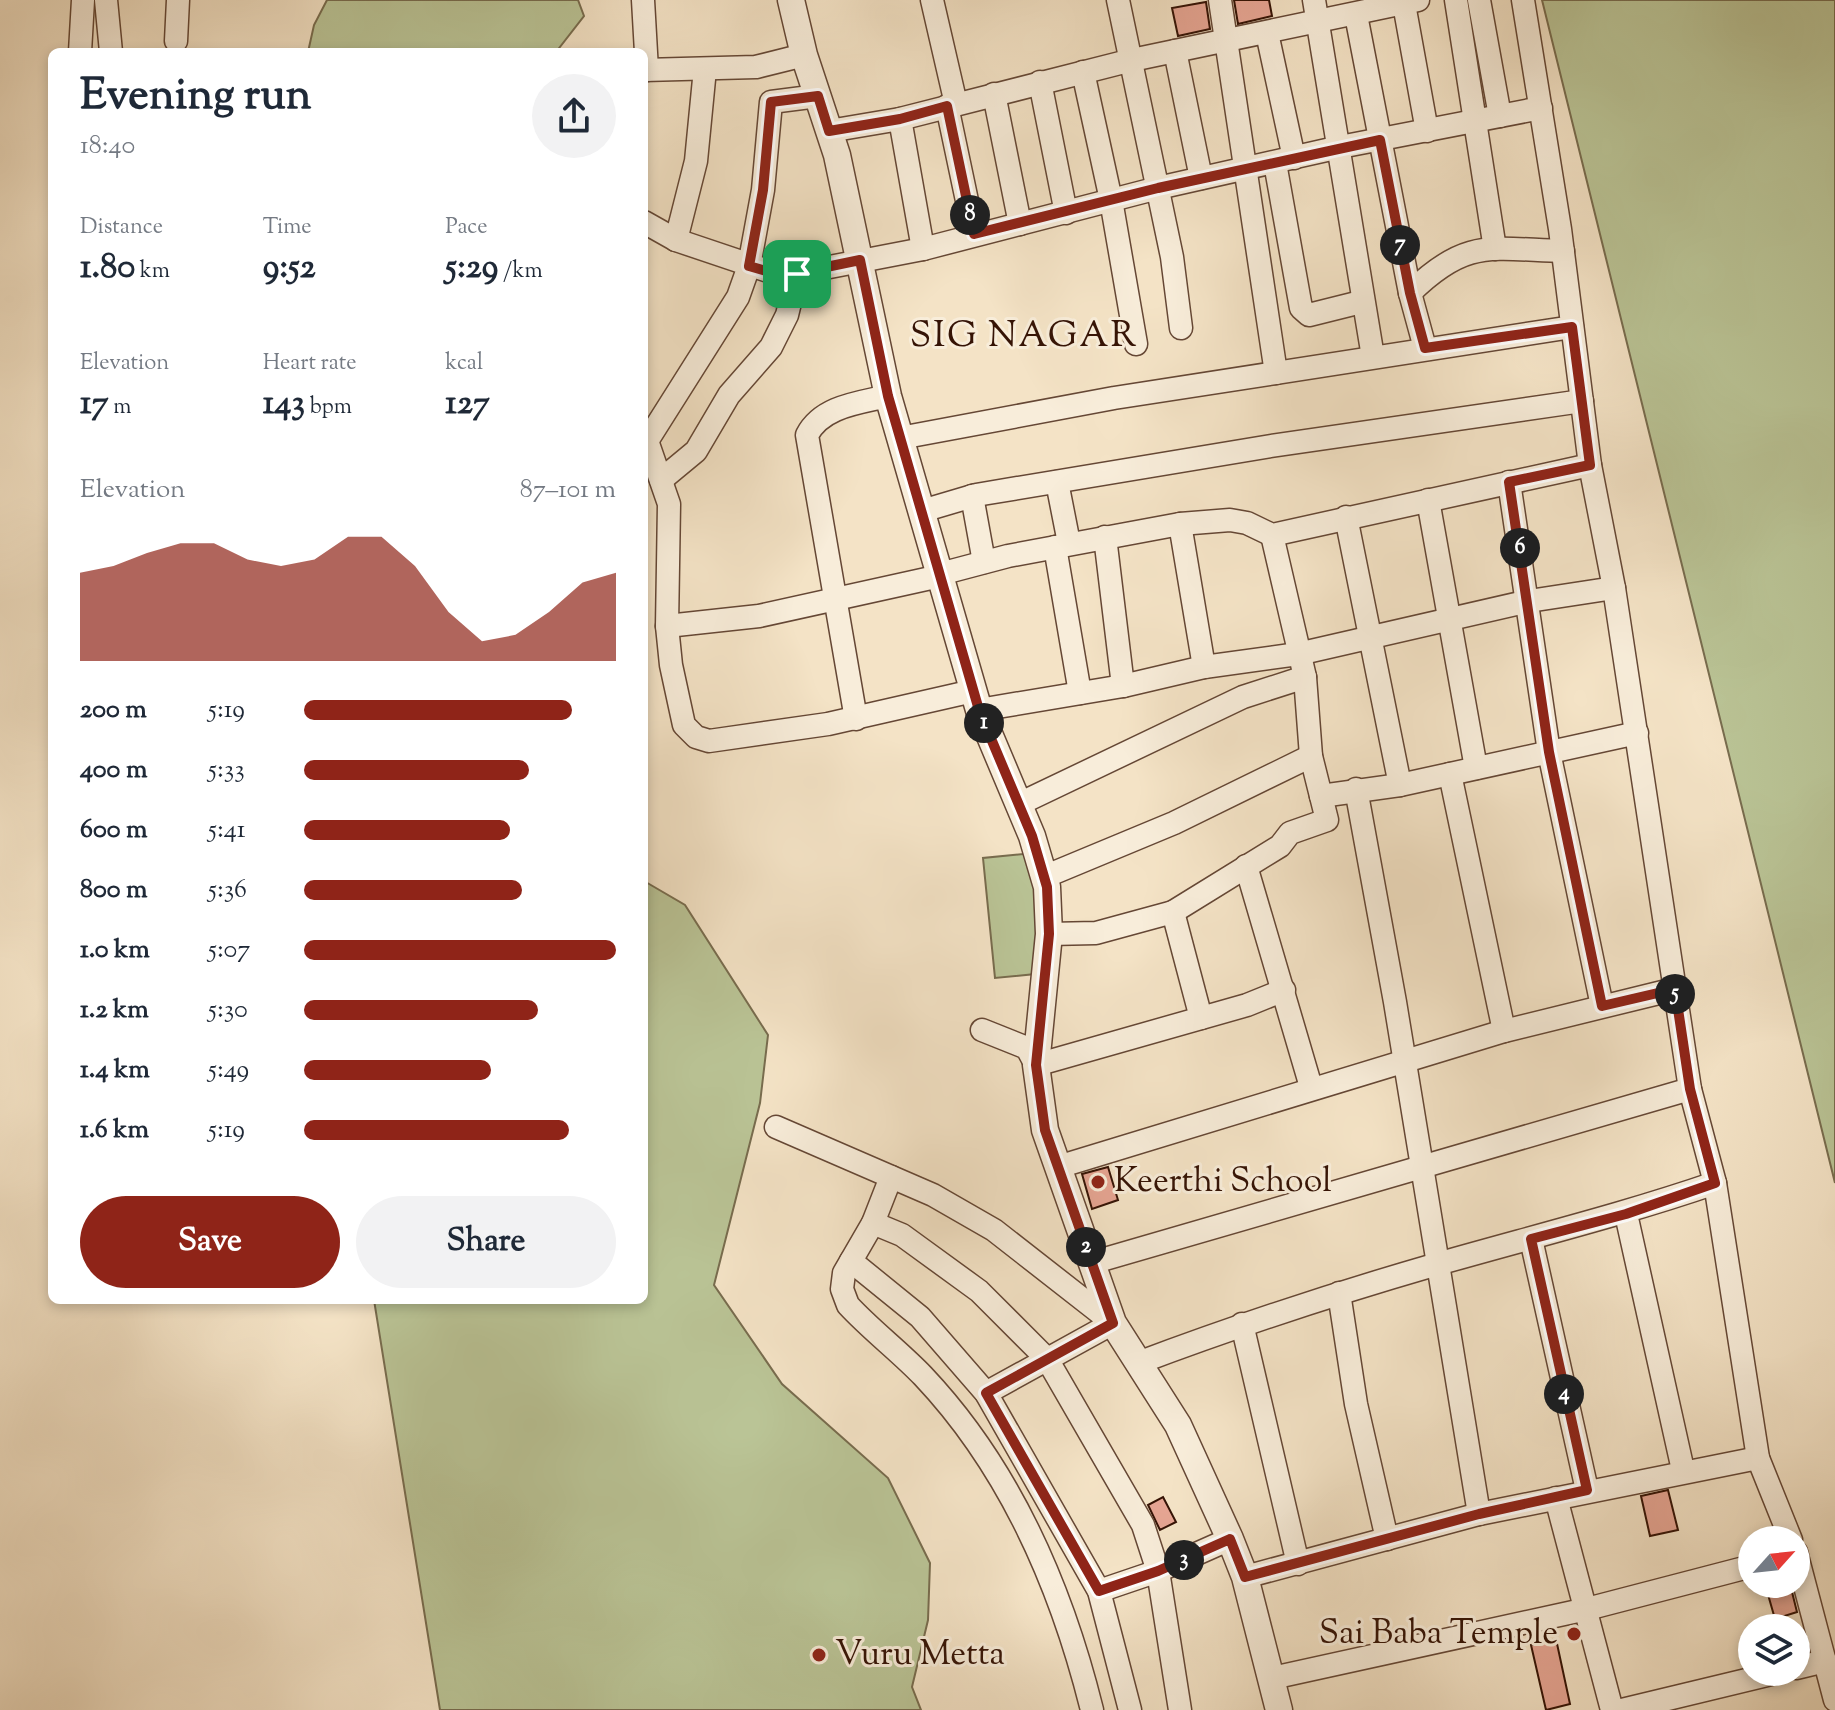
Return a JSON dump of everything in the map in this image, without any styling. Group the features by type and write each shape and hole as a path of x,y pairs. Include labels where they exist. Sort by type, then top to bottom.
{"street":[{"path":"80,48 83,0"},
{"path":"106,0 111,48"},
{"path":"176,41 178,0"},
{"path":"643,0 645,48"},
{"path":"791,0 804,55 829,131 900,438 976,700 1019,804 1044,877 1049,934 1036,1065 1045,1130 1113,1323 1178,1425 1230,1539 1245,1577 1279,1710"},
{"path":"932,0 974,234"},
{"path":"1118,0 1172,257 1181,328"},
{"path":"1220,0 1276,373"},
{"path":"1314,0 1340,147 1361,302 1373,357"},
{"path":"1456,0 1495,249"},
{"path":"1479,0 1500,116"},
{"path":"1523,0 1563,251 1590,465 1614,588 1690,1089 1715,1183 1758,1458 1785,1526"},
{"path":"829,131 900,119 1132,60 1411,2 1427,131"},
{"path":"1356,15 1410,293 1425,348"},
{"path":"1267,33 1301,308 1309,315 1361,302"},
{"path":"1175,51 1201,178"},
{"path":"648,70 756,67 804,55"},
{"path":"676,240 696,161 705,69"},
{"path":"1083,72 1111,200 1136,344"},
{"path":"1040,82 1066,213"},
{"path":"994,94 1020,224"},
{"path":"648,433 738,297 749,266 763,190 771,102 818,96"},
{"path":"648,224 676,240 783,276 923,249 1158,188 1340,147 1541,108"},
{"path":"900,119 923,249"},
{"path":"1410,293 1444,262 1468,252 1495,249 1563,251"},
{"path":"661,480 696,451 724,402 771,347 787,315 797,274"},
{"path":"900,438 1114,398 1572,327"},
{"path":"856,719 807,435 814,423 826,415 888,396"},
{"path":"922,511 972,496 1271,446 1582,401"},
{"path":"648,442 669,504 667,626 671,665 684,725 696,737 709,741 976,700 1080,693 1123,686 1204,667 1298,654 1372,639 1529,601 1614,588"},
{"path":"667,626 759,616 835,601 984,562 1180,524 1230,520 1247,523 1272,535 1590,465"},
{"path":"1057,482 1080,693"},
{"path":"1509,482 1549,752 1602,1006"},
{"path":"972,496 984,562"},
{"path":"1428,500 1476,768"},
{"path":"1346,517 1400,785"},
{"path":"1180,524 1204,667"},
{"path":"1049,934 1096,933 1173,912 1280,846 1290,833 1327,820 1311,756 1305,677 1272,535"},
{"path":"1105,537 1123,686"},
{"path":"1019,804 1243,697 1305,677"},
{"path":"1321,796 1400,785 1637,733"},
{"path":"1044,877 1174,823 1311,756"},
{"path":"1450,774 1504,1031"},
{"path":"1356,789 1423,1166 1436,1265 1479,1514"},
{"path":"1246,866 1311,1087"},
{"path":"1173,912 1201,1018"},
{"path":"1058,1167 1311,1087 1504,1031 1675,989"},
{"path":"1036,1065 1201,1018 1284,990"},
{"path":"982,1030 1027,1048 1036,1065"},
{"path":"1091,1263 1690,1089"},
{"path":"776,1127 933,1195 994,1230 1113,1323"},
{"path":"891,1177 873,1223 851,1261 842,1289 848,1305 923,1377 993,1466 1050,1577 1080,1661 1092,1710"},
{"path":"1138,1363 1242,1324 1339,1293 1626,1214 1715,1183"},
{"path":"1626,1214 1683,1470"},
{"path":"873,1223 902,1235 942,1262 979,1291 1047,1359 1143,1525 1158,1571 1180,1710"},
{"path":"1531,1239 1587,1490"},
{"path":"851,1261 920,1317 986,1393 1099,1591 1130,1710"},
{"path":"1339,1293 1356,1404 1387,1539"},
{"path":"986,1393 1113,1323"},
{"path":"1242,1324 1298,1564"},
{"path":"1245,1577 1479,1514 1683,1470 1758,1458"},
{"path":"1556,1498 1612,1710"},
{"path":"1099,1591 1158,1571 1230,1539"},
{"path":"1272,1678 1587,1609 1738,1570"},
{"path":"1808,1598 1835,1700"},
{"path":"1810,1665 1825,1661"},
{"path":"1622,1710 1738,1682"}],"green space":[{"path":"327,0 578,0 584,16 559,48 309,48 314,25"},
{"path":"1542,0 1835,0 1835,1183"},
{"path":"1033,853 1045,973 995,978 983,858"},
{"path":"648,883 685,905 768,1035 760,1103 714,1285 782,1384 888,1478 930,1563 928,1620 912,1687 921,1710 440,1710 375,1304 648,1304"}],"building":[{"path":"1234,0 1269,0 1272,16 1238,24"},
{"path":"1206,2 1210,29 1178,36 1172,8"},
{"name":"Keerthi School","path":"1108,1167 1118,1200 1092,1209 1082,1174"},
{"path":"1668,1490 1678,1530 1650,1536 1641,1496"},
{"path":"1163,1497 1176,1522 1160,1530 1148,1505"},
{"path":"1769,1598 1794,1598 1797,1612 1774,1614"},
{"path":"1556,1639 1570,1704 1546,1710 1531,1645"}],"place":[{"name":"Keerthi School","path":"1098,1182"},
{"name":"Sai Baba Temple","path":"1574,1634"},
{"name":"Vuru Metta","path":"819,1655"}],"district":[{"name":"SIG NAGAR","path":"1024,337"}],"route":[{"path":"818,96 829,131 900,119 947,106 974,234 1201,178 1380,140 1410,293 1425,348 1572,327 1590,465 1509,482 1549,752 1602,1006 1675,989 1690,1089 1715,1183 1626,1214 1531,1239 1587,1490 1479,1514 1245,1577 1230,1539 1158,1571 1099,1591 986,1393 1113,1323 1045,1130 1036,1065 1049,934 1047,887 1032,836 979,710 888,396 860,260 797,274 783,276 749,266 763,190 771,102 818,96"}]}
